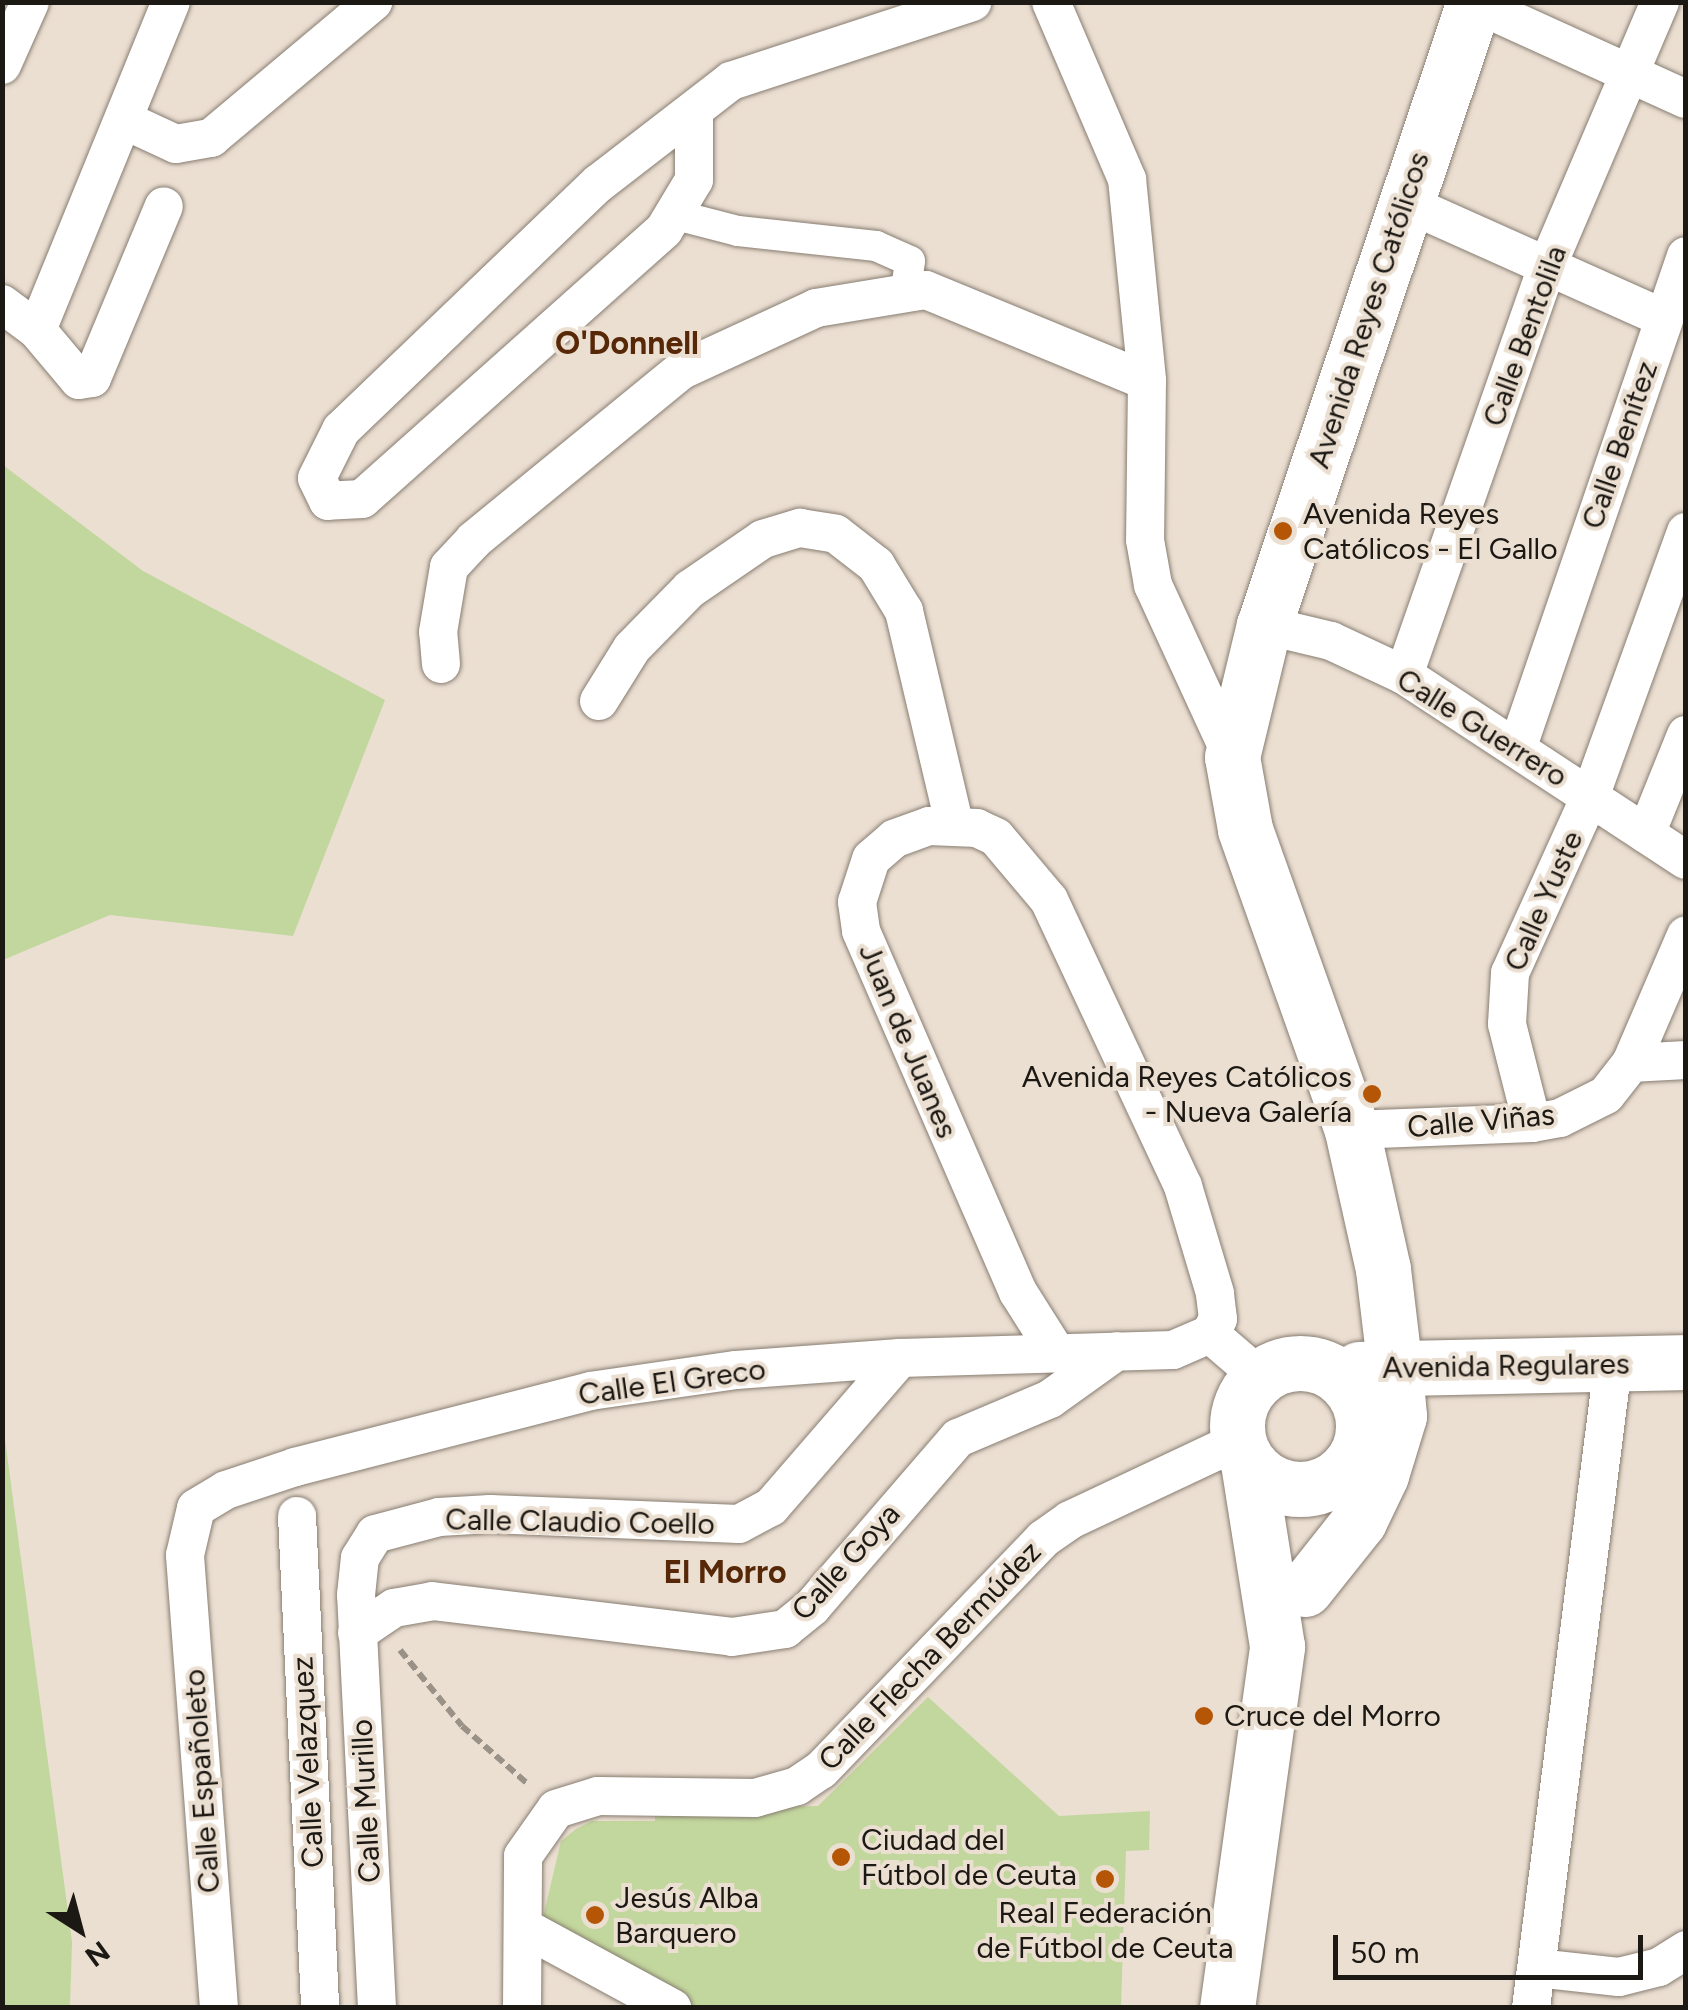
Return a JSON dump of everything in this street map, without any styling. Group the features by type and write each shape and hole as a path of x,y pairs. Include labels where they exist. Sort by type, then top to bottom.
{"main road":[{"name":"Avenida Reyes Católicos","path":"1397,1393 1387,1303 1352,1130 1245,829 1232,757 1264,625 1474,3"},
{"path":"1326,1368 1373,1338 1387,1303"},
{"path":"1227,2008 1276,1646 1243,1452 1245,1395 1260,1377 1304,1362 1326,1368 1348,1385 1362,1409 1362,1437 1342,1472 1305,1589 1276,1646"},
{"name":"Avenida Regulares","path":"1326,1368 1397,1393 1613,1365 1686,1362"},
{"path":"1243,1452 1285,1488 1342,1472 1382,1440 1397,1393"},
{"path":"1305,1589 1359,1520 1394,1444 1397,1393"}],"street":[{"path":"2,66 30,2"},
{"path":"37,330 171,2"},
{"path":"124,120 176,144 211,138 373,2"},
{"path":"694,114 694,180 676,215 362,499 345,505 328,502 316,478 341,430 599,183 694,114 731,80 782,59 972,2"},
{"path":"1051,2 1127,179 1147,381 1148,564 1160,605 1232,757"},
{"name":"Calle Bentolila","path":"1404,676 1549,262 1632,76 1660,2"},
{"path":"1474,3 1686,99"},
{"path":"1404,202 1549,262 1674,322"},
{"path":"2,304 37,330 78,380 92,378 164,206"},
{"path":"676,215 738,231 876,246 910,261 906,289"},
{"name":"Calle Benítez","path":"1516,749 1674,322 1686,256"},
{"path":"441,664 438,632 449,567 557,470 682,370 737,340 816,308 906,289 926,290 1147,381"},
{"path":"599,700 632,648 690,589 763,539 800,528 836,534 876,565 904,611 955,826"},
{"name":"Calle Yuste","path":"1532,1124 1504,998 1590,797 1686,532"},
{"name":"Calle Guerrero","path":"1264,625 1331,641 1404,676 1686,860"},
{"path":"1646,834 1686,735"},
{"name":"Juan de Juanes","path":"1056,1352 1018,1292 861,931 857,902 871,859 894,839 930,826 955,826 996,837 1050,900 1183,1186 1215,1292 1218,1319 1210,1334"},
{"name":"Calle Viñas","path":"1352,1130 1532,1124 1560,1118 1606,1095 1631,1063 1682,951"},
{"path":"1631,1063 1686,1060"},
{"path":"1210,1334 1260,1377"},
{"name":"Calle El Greco","path":"186,1555 196,1508 226,1490 354,1450 590,1391 718,1372 900,1358 1173,1350 1210,1334"},
{"name":"Calle Goya","path":"363,1616 432,1601 732,1637 785,1629 812,1607 958,1438 1050,1399 1116,1352"},
{"name":"Calle Claudio Coello","path":"363,1616 360,1558 375,1534 439,1518 490,1514 719,1526 759,1516 900,1358"},
{"path":"1531,2008 1613,1365"},
{"name":"Calle Flecha Bermúdez","path":"556,1809 598,1796 755,1798 797,1786 821,1770 1043,1539 1070,1520 1243,1452"},
{"name":"Calle Velazquez","path":"296,1516 320,2008"},
{"name":"Calle Españoleto","path":"186,1555 218,2008"},
{"name":"Calle Murillo","path":"363,1616 378,2008"},
{"path":"522,2008 523,1856 556,1809"},
{"path":"523,1927 672,2008"},
{"path":"1537,1968 1619,1977 1659,1967 1686,1950"}],"path":[{"path":"363,1616 462,1726 556,1809"}],"green space":[{"path":"3,465 143,571 385,700 293,936 110,915 3,960"},
{"path":"3,1424 72,1942 70,2007 3,2007"},
{"name":"Ciudad del Fútbol de Ceuta","path":"928,1697 1059,1816 1150,1811 1149,1850 1126,1851 1121,2007 683,2007 541,1926 561,1841 576,1829 592,1821 655,1821 655,1810 818,1806"}],"place":[{"name":"Avenida Reyes Católicos - El Gallo","path":"1283,531"},
{"name":"Avenida Reyes Católicos - Nueva Galería","path":"1372,1094"},
{"name":"Cruce del Morro","path":"1204,1716"},
{"name":"Ciudad del Fútbol de Ceuta","path":"841,1857"},
{"name":"Real Federación de Fútbol de Ceuta","path":"1105,1879"},
{"name":"Jesús Alba Barquero","path":"595,1915"}],"district":[{"name":"O'Donnell","path":"627,343"},
{"name":"El Morro","path":"725,1572"}]}
